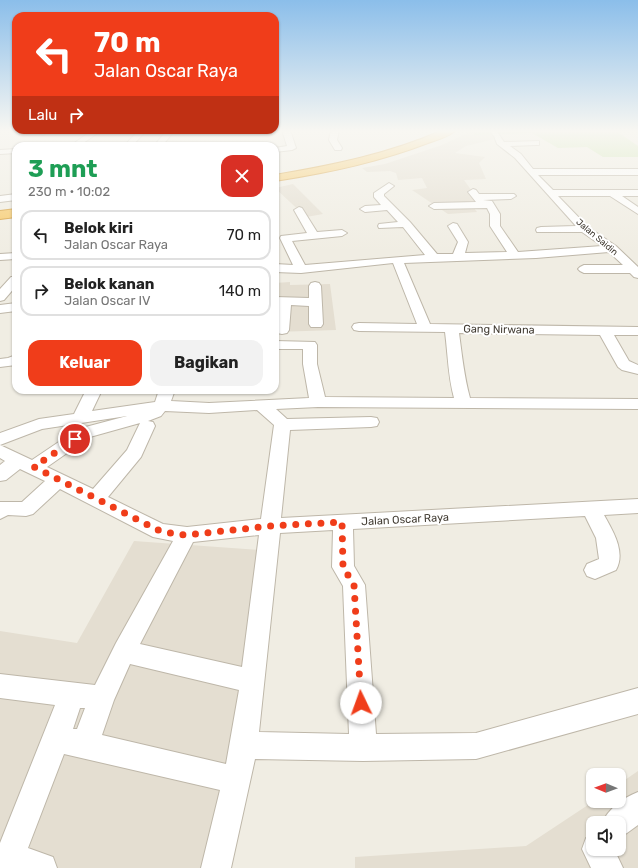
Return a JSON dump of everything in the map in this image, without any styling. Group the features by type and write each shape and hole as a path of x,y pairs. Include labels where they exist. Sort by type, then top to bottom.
{"highway":[{"path":"279,177 313,171"},
{"path":"0,206 12,204"},
{"path":"0,215 12,214"}],"street":[{"path":"531,172 638,172"},
{"name":"Jalan Saidin","path":"531,172 584,229 612,248 633,266"},
{"path":"389,186 378,195 406,224 434,258"},
{"path":"612,193 638,212"},
{"path":"551,194 638,193"},
{"path":"460,215 448,206 431,202 470,198 475,200 476,198 511,196"},
{"path":"0,198 12,197"},
{"path":"448,206 476,198 490,205 495,214 495,226 514,255"},
{"path":"365,210 389,207"},
{"path":"299,210 314,235"},
{"path":"382,226 406,224"},
{"path":"453,226 463,242 458,256"},
{"path":"541,230 584,229"},
{"path":"301,269 285,239 287,237 342,233"},
{"path":"279,268 301,269 458,256 576,253 612,248"},
{"path":"0,257 12,256"},
{"path":"397,260 425,328"},
{"path":"584,269 633,266"},
{"path":"0,296 12,283"},
{"path":"315,286 316,324"},
{"path":"282,330 280,301 315,302"},
{"path":"0,309 12,308"},
{"name":"Gang Nirwana","path":"359,327 638,331"},
{"path":"451,328 456,363 456,376 463,403"},
{"path":"605,331 623,364 638,370"},
{"path":"279,345 310,345 310,364 318,402"},
{"path":"0,363 12,362"},
{"path":"80,418 92,394"},
{"path":"0,439 39,424 80,418 164,398 209,408 318,402 638,404"},
{"path":"0,475 4,471 27,464 84,433 140,418 155,412 164,398"},
{"path":"216,868 244,746 253,681 282,425 278,419 260,405"},
{"path":"282,425 371,422"},
{"path":"95,499 135,453 147,426"},
{"name":"Jalan Oscar Raya","path":"0,451 160,531 187,535 270,526 638,506"},
{"path":"0,512 3,508 26,509 58,480"},
{"path":"591,508 606,538 610,561 609,564 595,570"},
{"path":"342,522 343,567 354,585 363,748"},
{"path":"86,744 102,698 124,651 187,535"},
{"path":"124,651 253,681"},
{"path":"0,686 102,698"},
{"path":"42,868 7,863 56,739 72,694"},
{"path":"244,746 363,748 476,746 638,701"},
{"path":"56,739 86,744 236,780"},
{"path":"626,816 638,806"},
{"path":"601,856 608,868"}],"shaded area":[{"path":"365,171 482,171 486,179 464,180 479,201 474,208 477,212 448,214 412,190 427,188 422,178 398,180 396,173 390,171 367,172"},
{"path":"293,184 323,214 306,217 279,192 279,187"},
{"path":"290,282 290,285 330,284 336,330 279,332 279,283"},
{"path":"134,541 261,550 238,744 207,868 0,868 0,631 77,643"},
{"path":"638,771 638,868 355,868 355,857 526,846 586,806 586,808 626,808 626,779"}],"route":[{"path":"75,439 34,467 160,531 187,535 270,526 342,522 343,567 352,579 354,585 361,703"}]}
